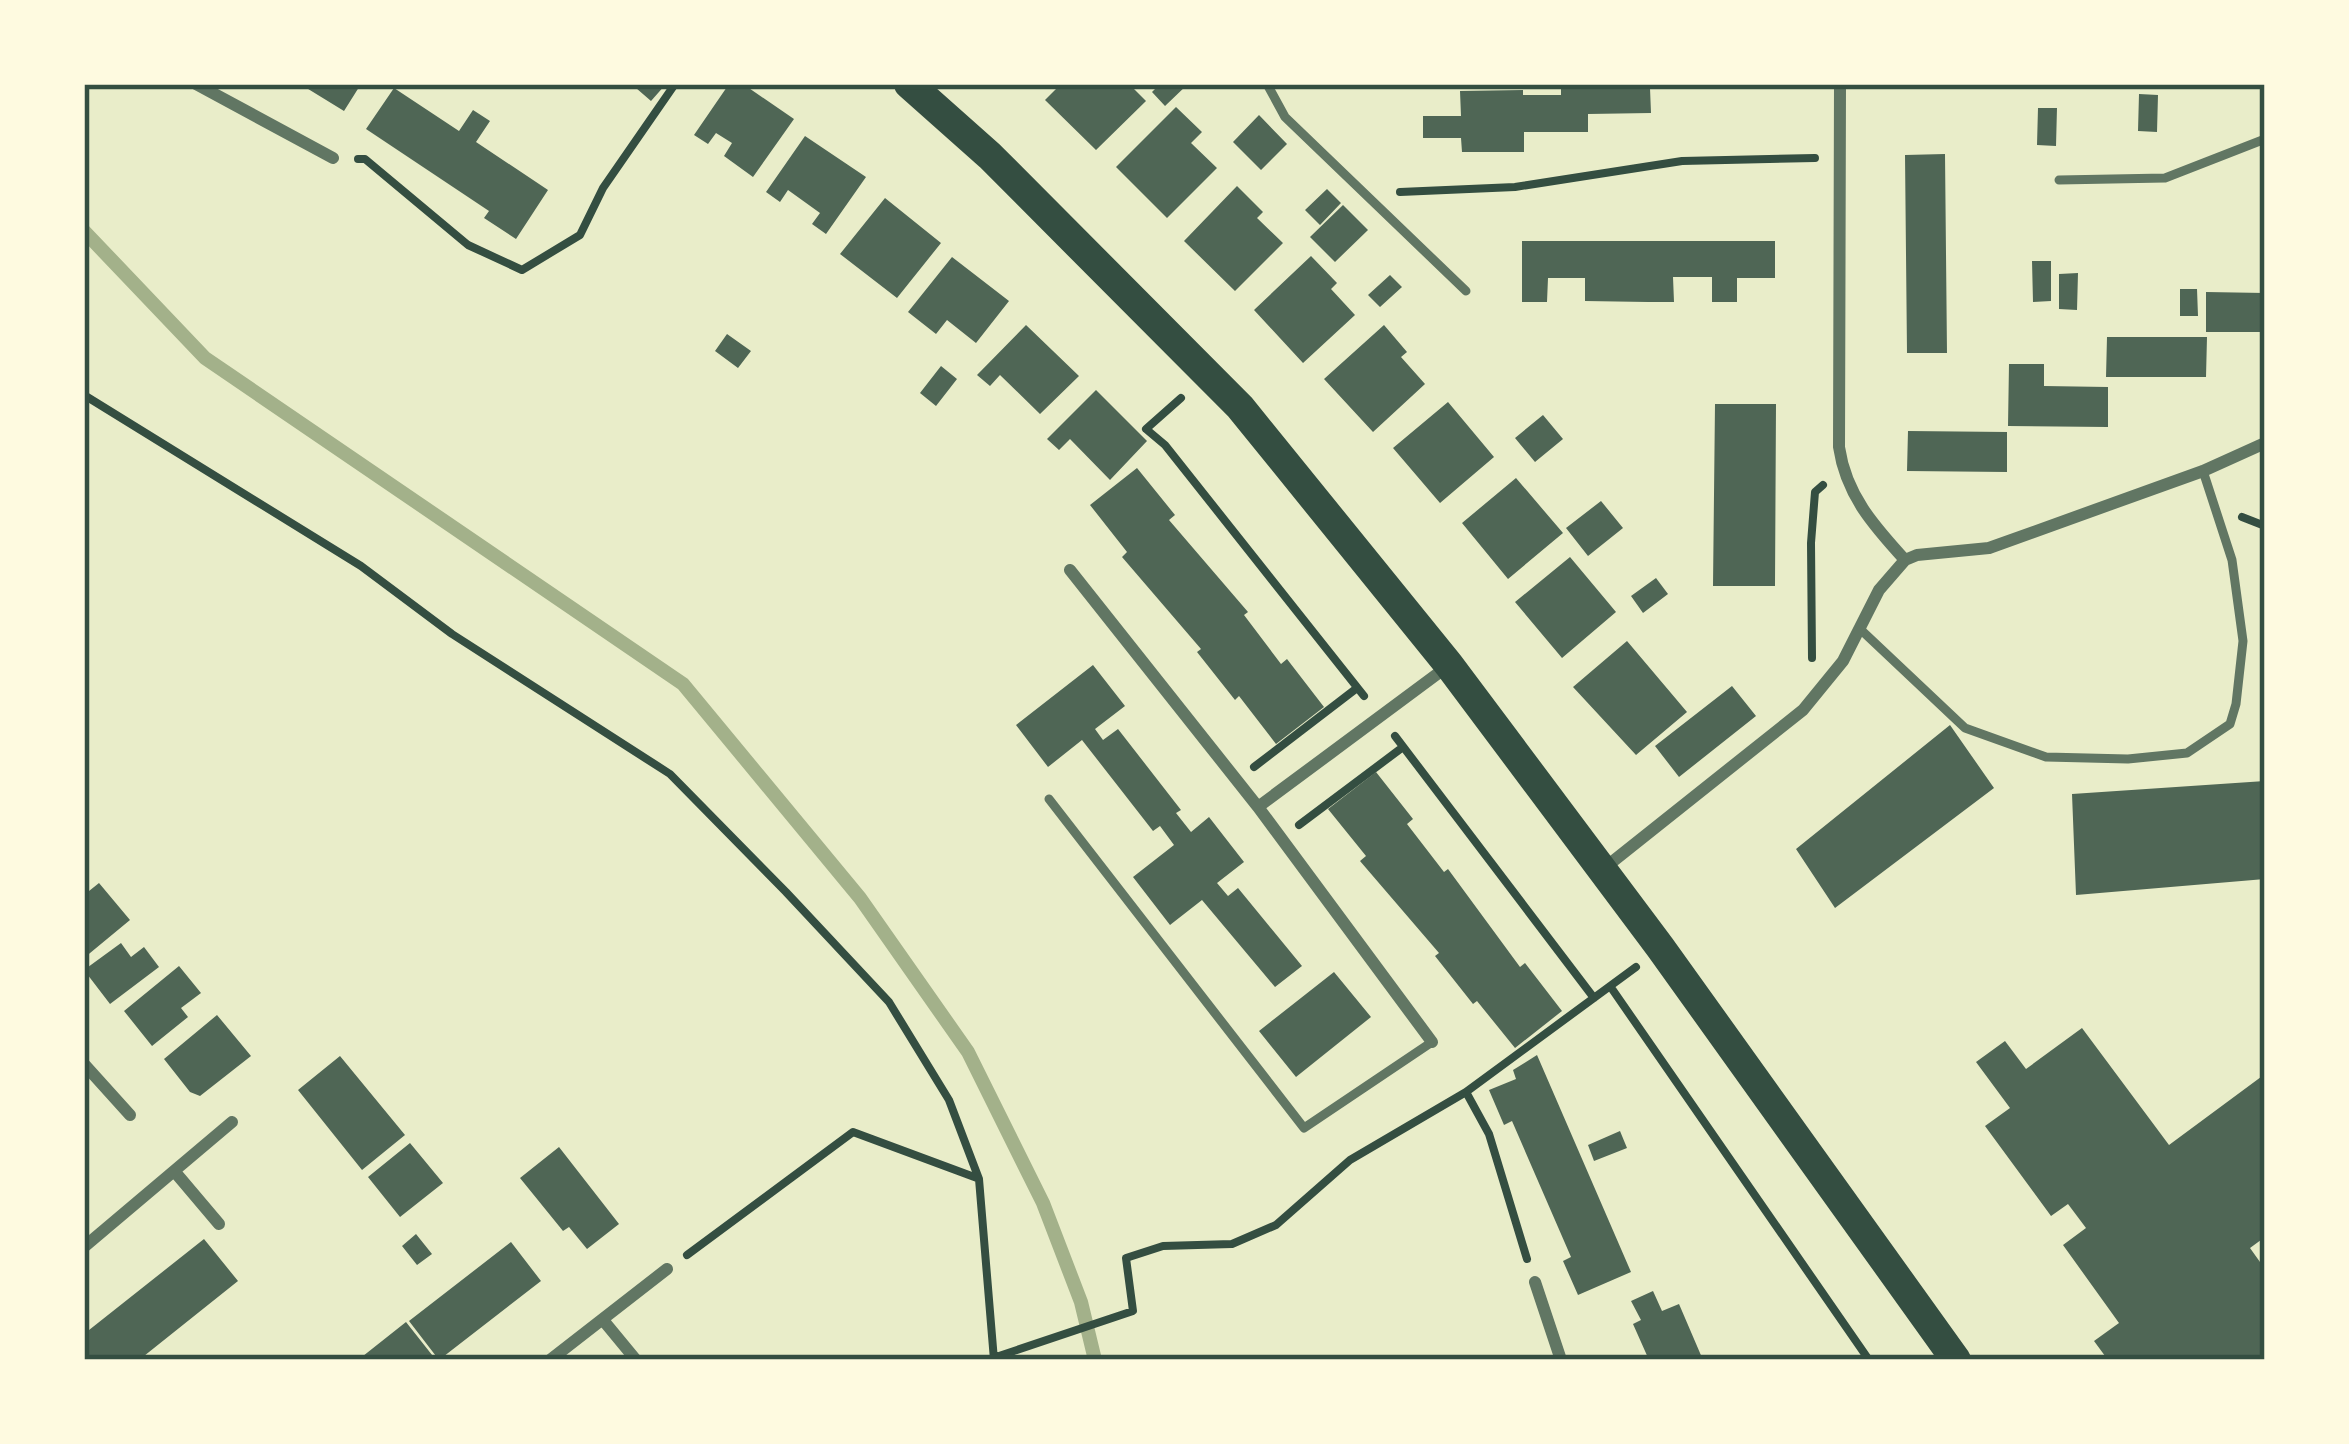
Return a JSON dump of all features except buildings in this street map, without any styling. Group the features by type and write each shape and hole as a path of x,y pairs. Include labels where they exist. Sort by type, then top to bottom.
{"main road":[{"path":"909,84 990,156 1240,407 1449,665 1660,947 1956,1360"}],"street":[{"path":"196,84 333,158"},
{"path":"1840,84 1839,447 1842,468 1862,510 1905,560"},
{"path":"1602,870 1775,736 1813,698 1843,661 1879,590 1905,560 1989,548 2204,471 2265,443"},
{"path":"1070,570 1258,806 1432,1042"},
{"path":"1258,806 1449,665"},
{"path":"84,1064 130,1115"},
{"path":"84,1247 232,1122"},
{"path":"175,1172 219,1224"},
{"path":"550,1360 667,1269"},
{"path":"1535,1282 1561,1360"},
{"path":"603,1320 636,1360"}],"lane":[{"path":"1267,84 1285,117 1466,291"},
{"path":"2059,180 2164,178 2265,139"},
{"path":"1859,628 1964,728 2046,757 2128,759 2187,753 2230,724 2243,641 2232,560 2204,471"},
{"path":"1049,799 1304,1128 1432,1042"}],"path":[{"path":"333,158 365,159 468,244 522,270 580,235 603,188 675,84"},
{"path":"1364,192 1515,188 1682,160 1840,158"},
{"path":"1208,374 1146,429 1165,446 1358,688 1594,998"},
{"path":"84,395 361,566 452,634 670,774 889,1002 949,1100 979,1179 993,1359 1133,1311 1126,1258 1163,1246 1232,1244 1276,1225 1350,1160 1466,1092 1660,947"},
{"path":"1813,698 1815,492 1842,468"},
{"path":"1236,779 1358,688"},
{"path":"1281,838 1403,747"},
{"path":"1610,986 1869,1360"},
{"path":"1466,1092 1489,1134 1535,1282"},
{"path":"667,1269 853,1132 979,1179"}],"waterway":[{"path":"84,231 205,358 683,684 860,898 968,1052 1043,1203 1081,1302 1095,1360"}]}
